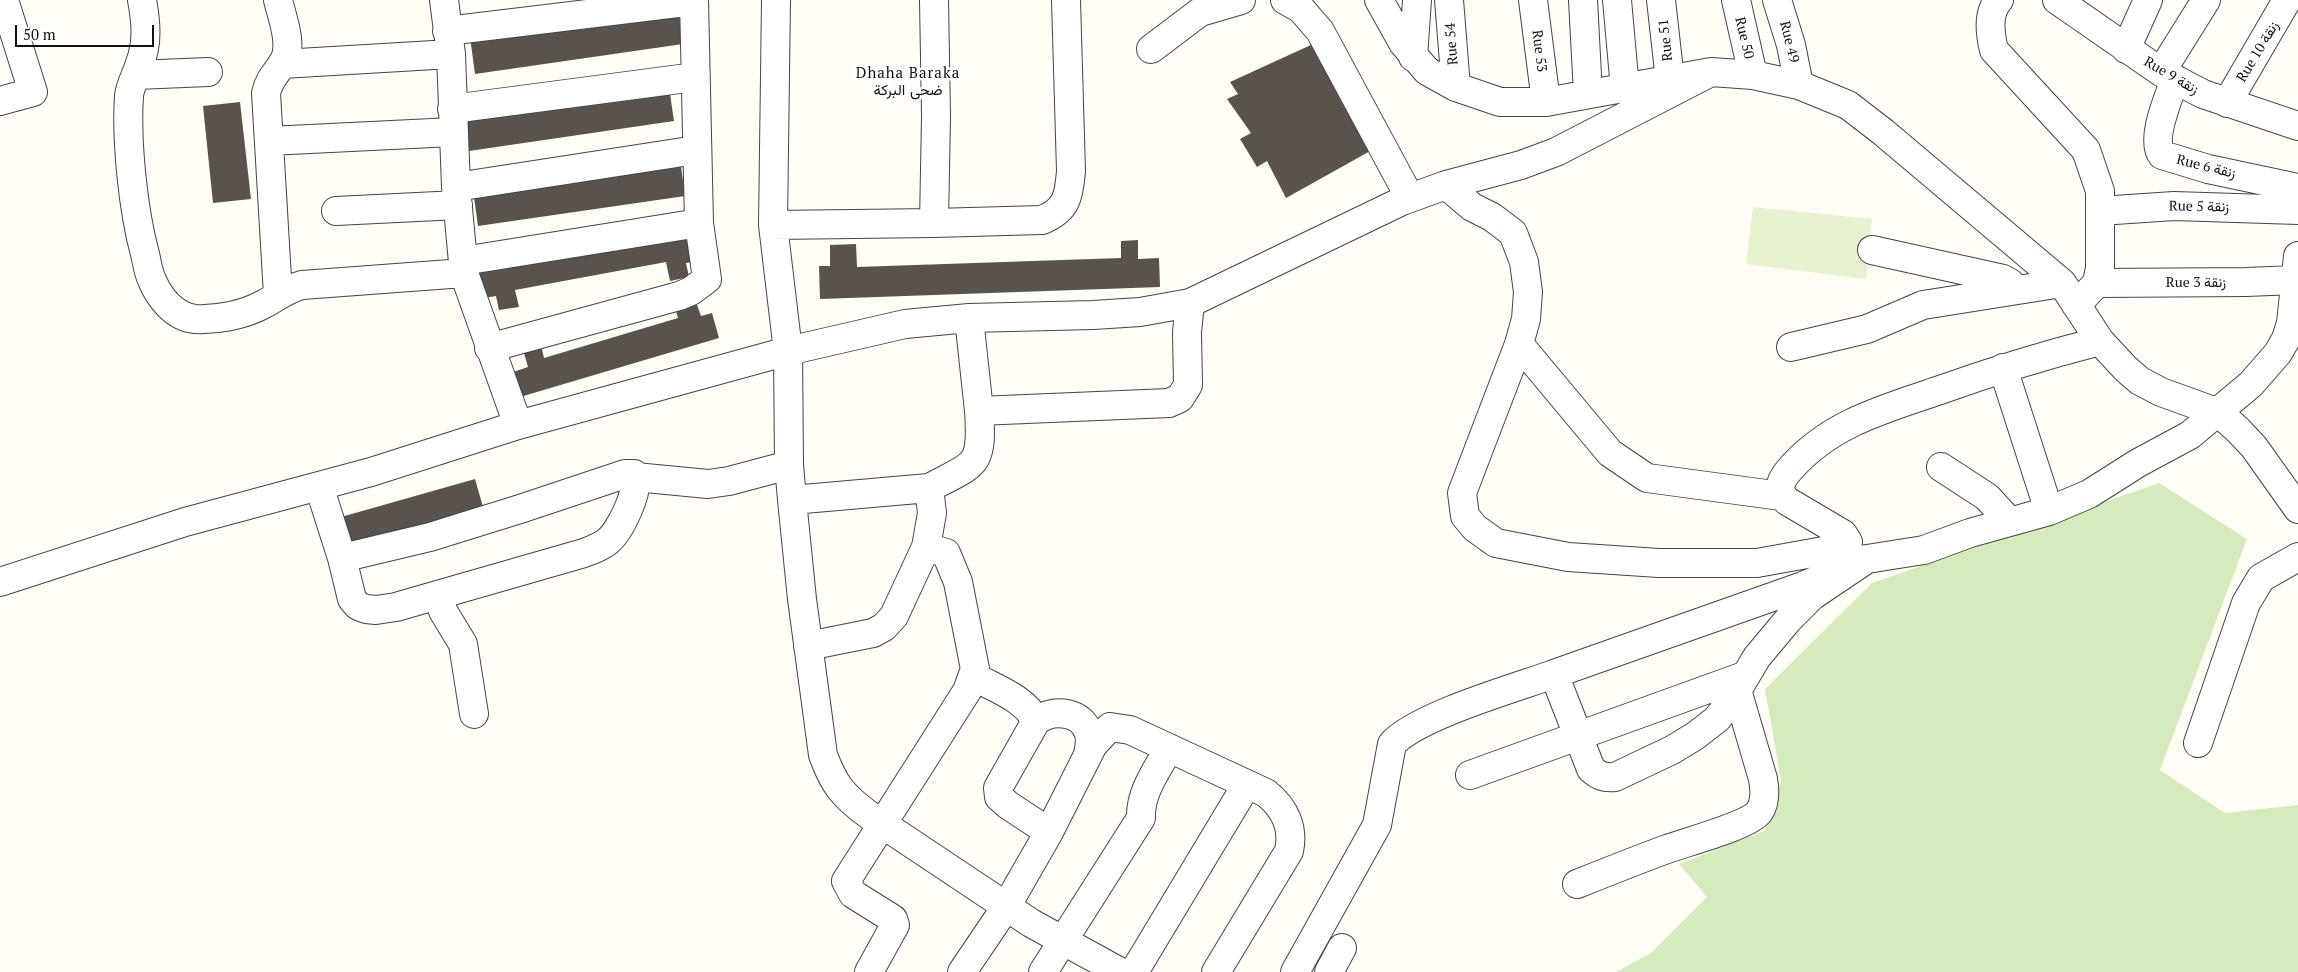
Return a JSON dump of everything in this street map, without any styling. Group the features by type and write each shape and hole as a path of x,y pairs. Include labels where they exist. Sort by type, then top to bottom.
{"street":[{"path":"0,101 33,92 4,0"},
{"path":"142,0 147,35 144,50 129,92 128,116 139,233 151,278 159,293 174,310 193,319 241,314 289,289 302,285 463,267 699,223"},
{"path":"278,0 288,50 282,64 268,81 266,93 278,295"},
{"path":"444,0 449,42 457,196 463,267 489,348 518,425"},
{"path":"282,64 449,42 694,0 699,223 707,279 691,291 489,348"},
{"path":"776,0 774,225 788,351 789,465 792,500 808,646 823,755 831,777 847,799 1006,907 1120,972"},
{"path":"934,0 936,116 934,224"},
{"path":"774,225 934,224 1042,220 1054,215 1062,208 1068,197 1071,171 1066,0"},
{"path":"1151,49 1200,12 1241,0"},
{"path":"1285,0 1301,9 1320,31 1410,198"},
{"path":"1379,0 1394,28 1413,56 1427,72 1456,87 1500,102 1546,102 1711,72 1753,75 1799,85 1848,105 1867,119 2069,294 2100,341 2140,381 2161,392 2219,413 2254,447 2298,509"},
{"path":"1413,56 1417,0"},
{"name":"Rue 54","path":"1449,0 1456,87"},
{"name":"Rue 53","path":"1533,0 1546,102"},
{"path":"1582,0 1588,94"},
{"path":"1617,0 1625,89"},
{"name":"Rue 51","path":"1661,0 1670,80"},
{"name":"Rue 50","path":"1736,0 1753,75"},
{"name":"Rue 49","path":"1778,0 1791,45 1799,85"},
{"path":"1791,347 1867,329 1924,305 2012,291 2069,294 2097,283 2100,268 2100,191 2086,150 1994,50 1989,31 1996,4 1999,0"},
{"path":"2126,49 2148,0"},
{"path":"2168,76 2206,0"},
{"name":"Rue 10 زنقة","path":"2227,103 2288,0"},
{"name":"Rue 9 زنقة","path":"2064,2 2126,49 2168,76 2203,94 2298,126"},
{"path":"136,75 208,72"},
{"path":"0,582 185,522 371,472 518,425 788,351 905,324 969,318 1140,312 1190,303 1410,198 1446,185 1521,165 1556,152 1711,72"},
{"name":"Rue 6 زنقة","path":"2168,76 2158,148 2162,154 2208,169 2298,188"},
{"path":"269,141 453,120 695,77"},
{"path":"336,211 457,196 696,150"},
{"path":"1446,185 1472,207 1505,225 1514,233 1521,248 1528,283 1528,304 1519,344 1462,493 1465,516 1486,537 1496,543 1508,546 1568,557 1659,564 1757,563 1834,548 1857,557"},
{"name":"Rue 5 زنقة","path":"2100,211 2174,206 2298,210"},
{"path":"1872,250 2004,279 2010,282 2012,291"},
{"path":"1295,972 1377,825 1392,744 1400,736 1445,714 1803,586 1857,557 1924,550 2009,520 2050,511 2089,494 2138,462 2175,445 2219,413 2268,366 2286,339 2291,322 2296,268"},
{"name":"Rue 3 زنقة","path":"2097,283 2246,282 2296,268"},
{"path":"979,411 1175,401 1185,392 1188,384 1187,332 1190,303"},
{"path":"792,500 929,488 965,469 974,462 979,451 980,439 979,411 969,318"},
{"path":"1781,496 1781,481 1799,459 1826,436 1845,425 2003,368 2100,341"},
{"path":"1519,344 1610,453 1647,478 1781,496 1843,534 1857,557"},
{"path":"2003,368 2050,511"},
{"path":"342,558 430,537 625,474 634,474 635,477 708,484 729,481 789,465"},
{"path":"1941,467 1987,497 2009,520"},
{"path":"319,486 342,558 352,599 358,606 376,610 396,607 439,595 600,547 614,536 619,528 631,500 635,477"},
{"path":"808,646 873,633 884,627 894,616 926,547 932,513 929,488"},
{"path":"869,972 895,925 893,919 853,894 846,880 967,692 975,669 958,582 946,553 926,547"},
{"path":"1554,674 1591,769 1597,775 1606,778 1615,777 1672,750 1695,736 1717,719 1772,637 1812,596 1857,557"},
{"path":"2198,743 2246,603 2261,578 2294,561 2298,557"},
{"path":"439,595 443,611 463,644 474,714"},
{"path":"973,676 1024,705 1036,721"},
{"path":"1470,775 1740,683"},
{"path":"1577,884 1668,848 1734,826 1753,818 1759,812 1765,792 1763,778 1740,683"},
{"path":"1048,832 1008,805 999,797 998,788 1036,721 1043,716 1055,712 1080,719 1086,726 1090,736 1088,755"},
{"path":"962,972 1006,907 1099,737 1110,727 1116,726 1130,730 1266,793 1275,800 1287,818 1292,838 1289,851 1216,972"},
{"path":"1043,972 1141,818 1140,808 1144,794 1169,748"},
{"path":"1134,972 1247,784"},
{"path":"1329,972 1342,948"}],"green space":[{"path":"1753,207 1872,219 1866,279 1746,264"},
{"path":"2159,483 2247,539 2160,770 2225,813 2298,805 2298,972 1616,972 1651,953 1707,897 1679,864 1764,831 1781,781 1765,689 1872,583"}],"building":[{"path":"678,7 683,44 475,74 470,37"},
{"path":"1313,44 1372,150 1286,198 1267,161 1257,167 1240,139 1251,133 1227,99 1238,94 1230,82"},
{"path":"669,87 674,121 469,151 464,117"},
{"path":"240,102 251,199 213,203 203,106"},
{"path":"680,159 685,196 478,226 473,190"},
{"path":"686,227 692,262 686,263 689,277 670,281 666,262 515,290 519,307 499,310 496,296 479,299 473,268"},
{"path":"1138,240 1138,259 1159,258 1160,287 820,299 819,266 830,266 830,245 856,244 857,267 1121,258 1121,241"},
{"path":"695,299 701,316 712,313 719,338 520,397 513,372 528,367 522,346 540,341 544,358 678,318 674,305"},
{"path":"475,479 485,514 344,554 334,519"}],"district":[{"name":"Dhaha Baraka ضحى البركة","path":"908,82"}]}
